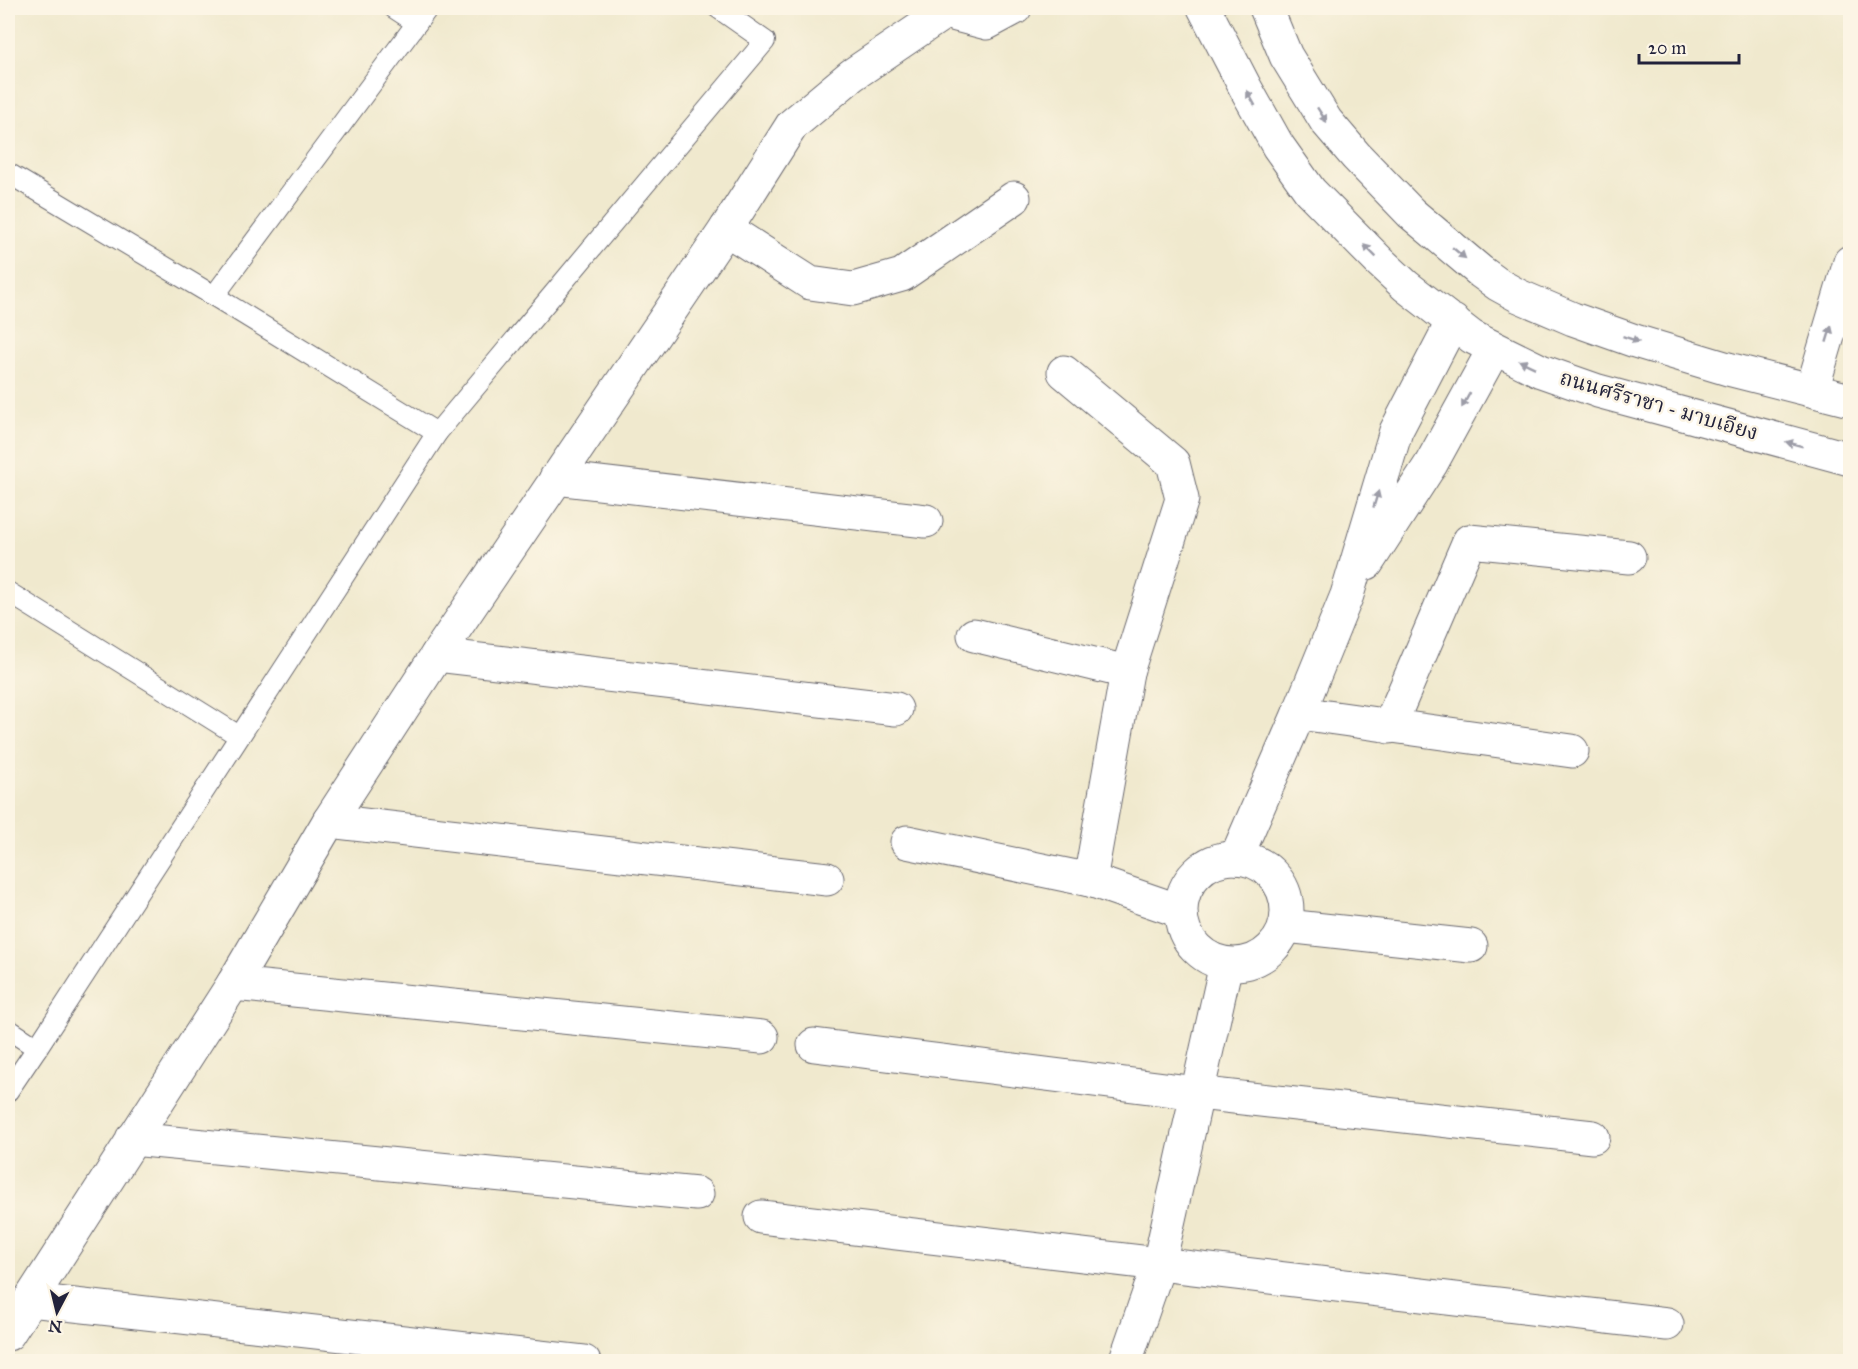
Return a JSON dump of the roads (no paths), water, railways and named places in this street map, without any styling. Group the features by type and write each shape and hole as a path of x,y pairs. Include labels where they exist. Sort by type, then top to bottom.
{"street":[{"path":"8,1334 232,984 329,821 437,655 726,229 792,125 852,75 948,10 987,23 1015,8"},
{"name":"ถนนศรีราชา - มาบเอียง","path":"1204,8 1278,146 1310,191 1400,280 1472,337 1541,371 1598,392 1851,459"},
{"path":"1266,8 1286,56 1326,121 1411,213 1499,285 1573,319 1635,341 1728,369 1851,400"},
{"path":"726,229 810,284 853,289 902,275 1014,198"},
{"path":"1812,390 1851,261"},
{"path":"1236,858 1347,595 1396,431 1453,321"},
{"path":"1347,595 1431,464 1494,349"},
{"path":"1064,372 1173,463 1182,499 1127,672 1090,880"},
{"path":"556,478 926,521"},
{"path":"1389,727 1469,541 1629,557"},
{"path":"974,635 1127,672"},
{"path":"437,655 896,709"},
{"path":"1299,713 1572,751"},
{"path":"329,821 827,879"},
{"path":"907,842 1090,880 1180,911"},
{"path":"1236,858 1252,861 1266,868 1278,880 1285,894 1288,910 1286,926 1280,940 1269,952 1256,960 1241,964 1226,964 1212,960 1199,952 1189,940 1182,926 1180,911 1183,894 1191,879 1204,867 1219,860 1236,858"},
{"path":"1286,926 1471,946"},
{"path":"1125,1362 1159,1264 1226,964"},
{"path":"232,984 762,1037"},
{"path":"814,1045 1197,1093 1593,1137"},
{"path":"132,1139 697,1194"},
{"path":"761,1217 1667,1324"},
{"path":"30,1300 584,1362"}],"lane":[{"path":"214,296 422,15 394,8"},
{"path":"8,1091 437,432 765,41 718,8"},
{"path":"8,173 437,432"},
{"path":"8,592 239,736"},
{"path":"8,1029 37,1048"}]}
